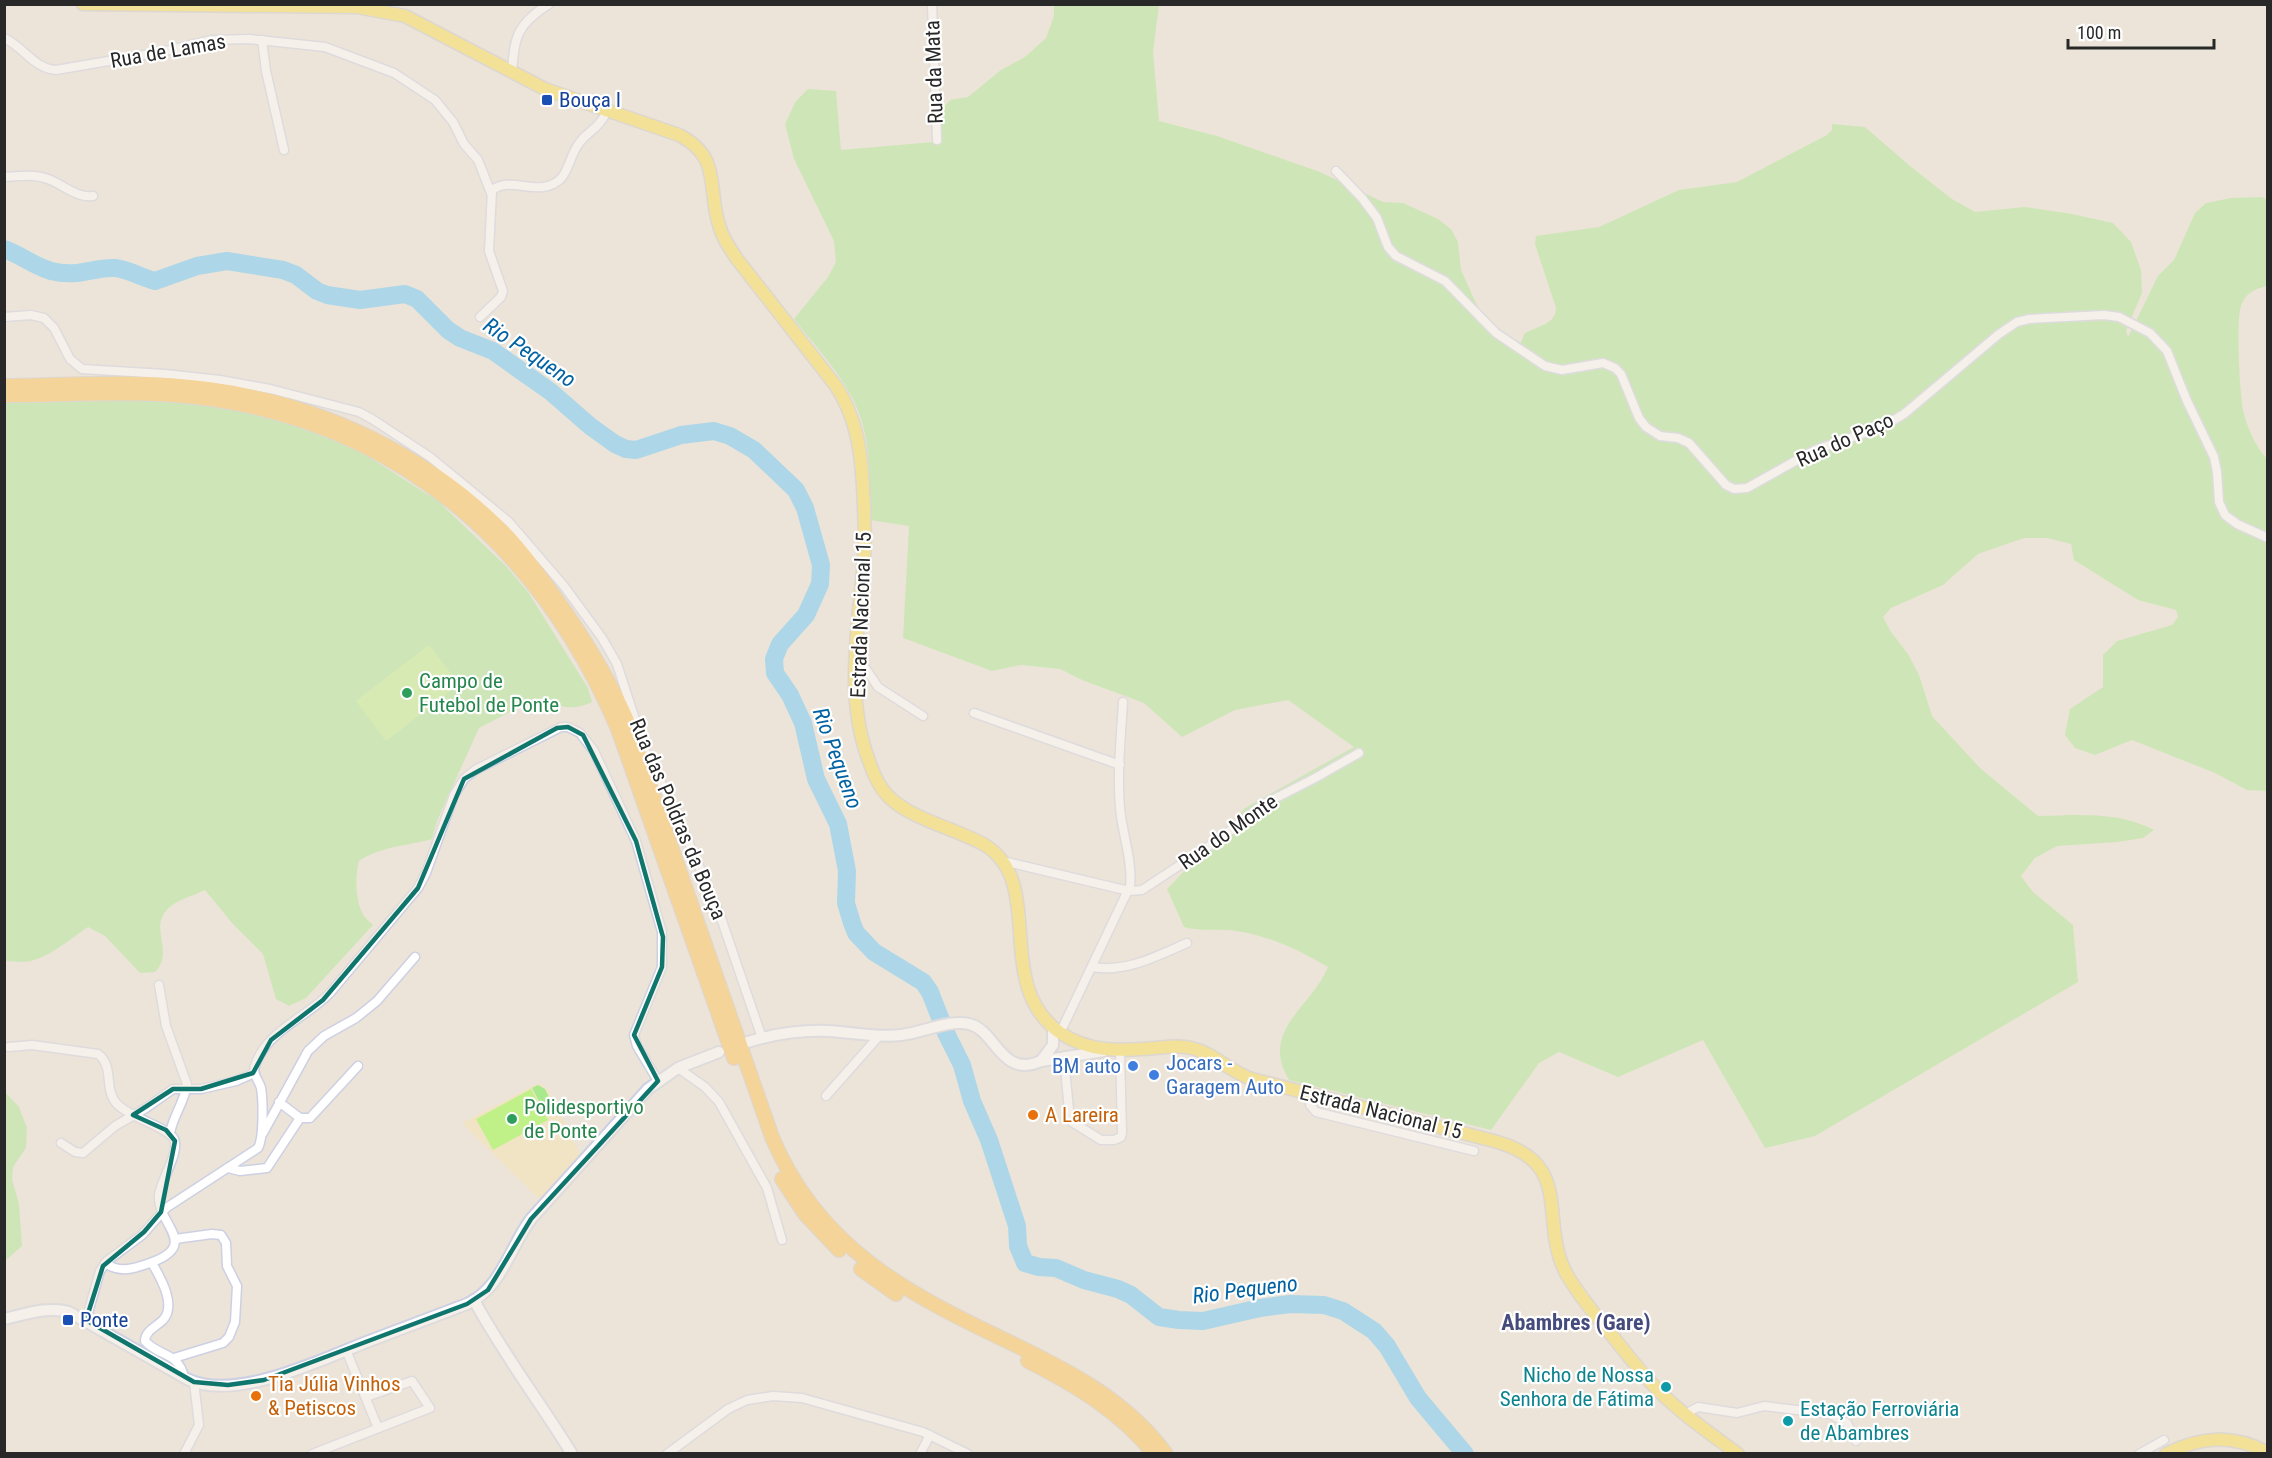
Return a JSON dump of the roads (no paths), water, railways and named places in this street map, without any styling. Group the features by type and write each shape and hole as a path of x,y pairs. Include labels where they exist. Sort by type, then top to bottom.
{"highway":[{"path":"4,386 178,386 239,394 285,405 356,431 404,455 439,478 487,517 516,547 552,593 598,661 614,692 632,734 772,1137 784,1163 807,1200 847,1245 884,1275 929,1303 1061,1367 1090,1384 1141,1424 1166,1454"},
{"path":"4,395 178,396 273,412 351,440 386,457 427,482 480,525 532,583 573,641 598,684 622,740 757,1122 774,1162 796,1201 838,1249 879,1283 914,1305 1056,1376 1092,1397 1136,1433 1154,1454"}],"main road":[{"name":"Estrada Nacional 15","path":"83,4 375,9 416,21 545,89 679,135 696,146 711,171 718,224 726,242 830,377 849,409 861,451 865,525 856,654 856,697 861,737 870,764 886,794 906,809 985,845 1003,861 1015,890 1025,982 1036,1007 1060,1034 1081,1043 1114,1051 1174,1046 1191,1048 1208,1055 1245,1077 1500,1142 1516,1149 1531,1159 1542,1172 1550,1189 1557,1249 1570,1280 1649,1381 1685,1414 1738,1454"},
{"path":"2166,1454 2193,1442 2217,1438 2243,1442 2268,1453"}],"street":[{"path":"512,73 514,51 522,26 532,15 549,4"},
{"name":"Rua da Mata","path":"932,4 937,140"},
{"name":"Rua de Lamas","path":"4,38 14,43 41,67 56,70 162,52 211,40 262,39 325,47 382,68 406,80 435,100 448,116 462,142 478,160 491,193"},
{"path":"262,39 266,71 284,150"},
{"path":"480,316 501,297 503,291 489,251 491,193 495,188 504,185 541,187 557,182 568,169 579,143 596,128 607,111"},
{"name":"Rua do Paço","path":"1336,171 1362,198 1377,218 1388,247 1396,256 1445,281 1496,333 1545,366 1562,370 1598,363 1615,368 1621,374 1639,418 1646,428 1660,436 1678,438 1689,443 1726,485 1734,489 1748,488 1815,450 1871,432 1897,419 1999,334 2017,322 2029,319 2104,315 2126,320 2150,333 2167,351 2187,401 2214,457 2219,502 2225,515 2237,524 2268,538"},
{"path":"4,177 37,177 58,184 81,196 93,196"},
{"name":"Rua das Poldras da Bouça","path":"4,317 31,315 44,318 54,328 72,363 82,369 171,375 227,382 270,389 355,411 372,418 430,457 509,522 568,591 602,638 617,664 643,746 673,806 723,921 762,1038"},
{"path":"856,654 878,687 922,716"},
{"path":"1051,1058 1114,1051 1122,1133 1120,1137 1114,1140 1101,1140 1072,1122 1051,1058 1054,1041 1060,1034 1129,891 1131,876 1121,819 1120,765 1123,702"},
{"path":"974,713 1120,765"},
{"path":"86,1320 100,1272 105,1263 142,1235 161,1212 257,1149 261,1136 261,1091 254,1073 256,1063 271,1040 323,1000 418,888 461,782 475,770 553,730 564,727 580,733 594,752 636,842 662,932 662,967 634,1035 637,1046 658,1081"},
{"name":"Rua do Monte","path":"1129,891 1137,891 1150,886 1218,840 1264,804 1359,753"},
{"path":"1003,861 1129,891"},
{"path":"1092,967 1107,969 1133,965 1188,943"},
{"path":"261,1136 310,1048 324,1036 353,1020 378,1001 415,957"},
{"path":"105,1263 116,1269 127,1270 152,1263 168,1253 175,1239 173,1231 161,1212 159,1199 160,1190 176,1147 170,1133 173,1120 187,1088 186,1078 166,1026 159,986"},
{"path":"741,1044 762,1038 814,1031 879,1036 901,1035 962,1023 973,1025 1002,1053 1017,1063 1027,1065 1066,1052 1060,1034"},
{"path":"826,1096 879,1036"},
{"path":"9,1047 32,1045 98,1054 108,1067 113,1099 119,1106 170,1133"},
{"path":"4,1319 52,1309 69,1312 189,1380 228,1385 256,1382 298,1369 474,1300 490,1288 520,1234 536,1213 638,1099 658,1081 678,1068 718,1052"},
{"path":"279,1102 300,1118 308,1118 314,1115 358,1066"},
{"path":"678,1068 705,1087 719,1102 767,1188 782,1240"},
{"path":"61,1143 75,1152 83,1153 115,1126 173,1089 201,1089 231,1083 254,1073"},
{"path":"1311,1095 1310,1105 1316,1112 1474,1151"},
{"path":"228,1168 240,1171 268,1167 300,1118"},
{"path":"174,1358 220,1345 228,1339 236,1319 238,1288 227,1266 225,1241 221,1235 175,1239"},
{"path":"152,1263 166,1286 165,1317 145,1338 146,1344 174,1358 182,1368 189,1380 199,1425 183,1454"},
{"path":"474,1300 488,1326 572,1454"},
{"path":"346,1350 378,1428"},
{"path":"312,1454 430,1408 412,1381 366,1398"},
{"path":"667,1454 728,1409 767,1396 802,1398 930,1435 968,1454"},
{"path":"1685,1414 1698,1407 1737,1413 1764,1406 1830,1414 1847,1423 1856,1441"},
{"path":"920,1454 930,1435"},
{"path":"2139,1454 2154,1450 2164,1440"}],"waterway":[{"name":"Rio Pequeno","path":"4,249 45,269 61,273 115,268 155,281 197,266 227,261 283,270 296,275 317,291 327,295 360,300 405,294 417,299 448,330 460,338 493,351 551,392 590,426 626,449 636,450 681,435 714,431 730,436 754,450 796,490 805,508 821,565 820,584 806,615 780,644 774,659 775,673 790,695 803,723 816,779 838,824 847,871 846,903 852,923 856,933 874,952 923,982 930,992 946,1033 962,1065 972,1101 989,1140 1017,1226 1018,1246 1025,1263 1056,1268 1084,1280 1118,1289 1131,1295 1159,1317 1203,1321 1260,1308 1290,1304 1324,1305 1343,1311 1374,1331 1387,1346 1418,1398 1465,1454"}],"place":[{"name":"Bouça I","path":"547,100"},
{"name":"Campo de Futebol de Ponte","path":"407,693"},
{"name":"BM auto","path":"1133,1066"},
{"name":"Jocars - Garagem Auto","path":"1154,1075"},
{"name":"A Lareira","path":"1033,1115"},
{"name":"Polidesportivo de Ponte","path":"512,1119"},
{"name":"Ponte","path":"68,1320"},
{"name":"Nicho de Nossa Senhora de Fátima","path":"1666,1387"},
{"name":"Tia Júlia Vinhos & Petiscos","path":"256,1396"},
{"name":"Estação Ferroviária de Abambres","path":"1788,1421"}],"district":[{"name":"Abambres (Gare)","path":"1576,1322"}]}
